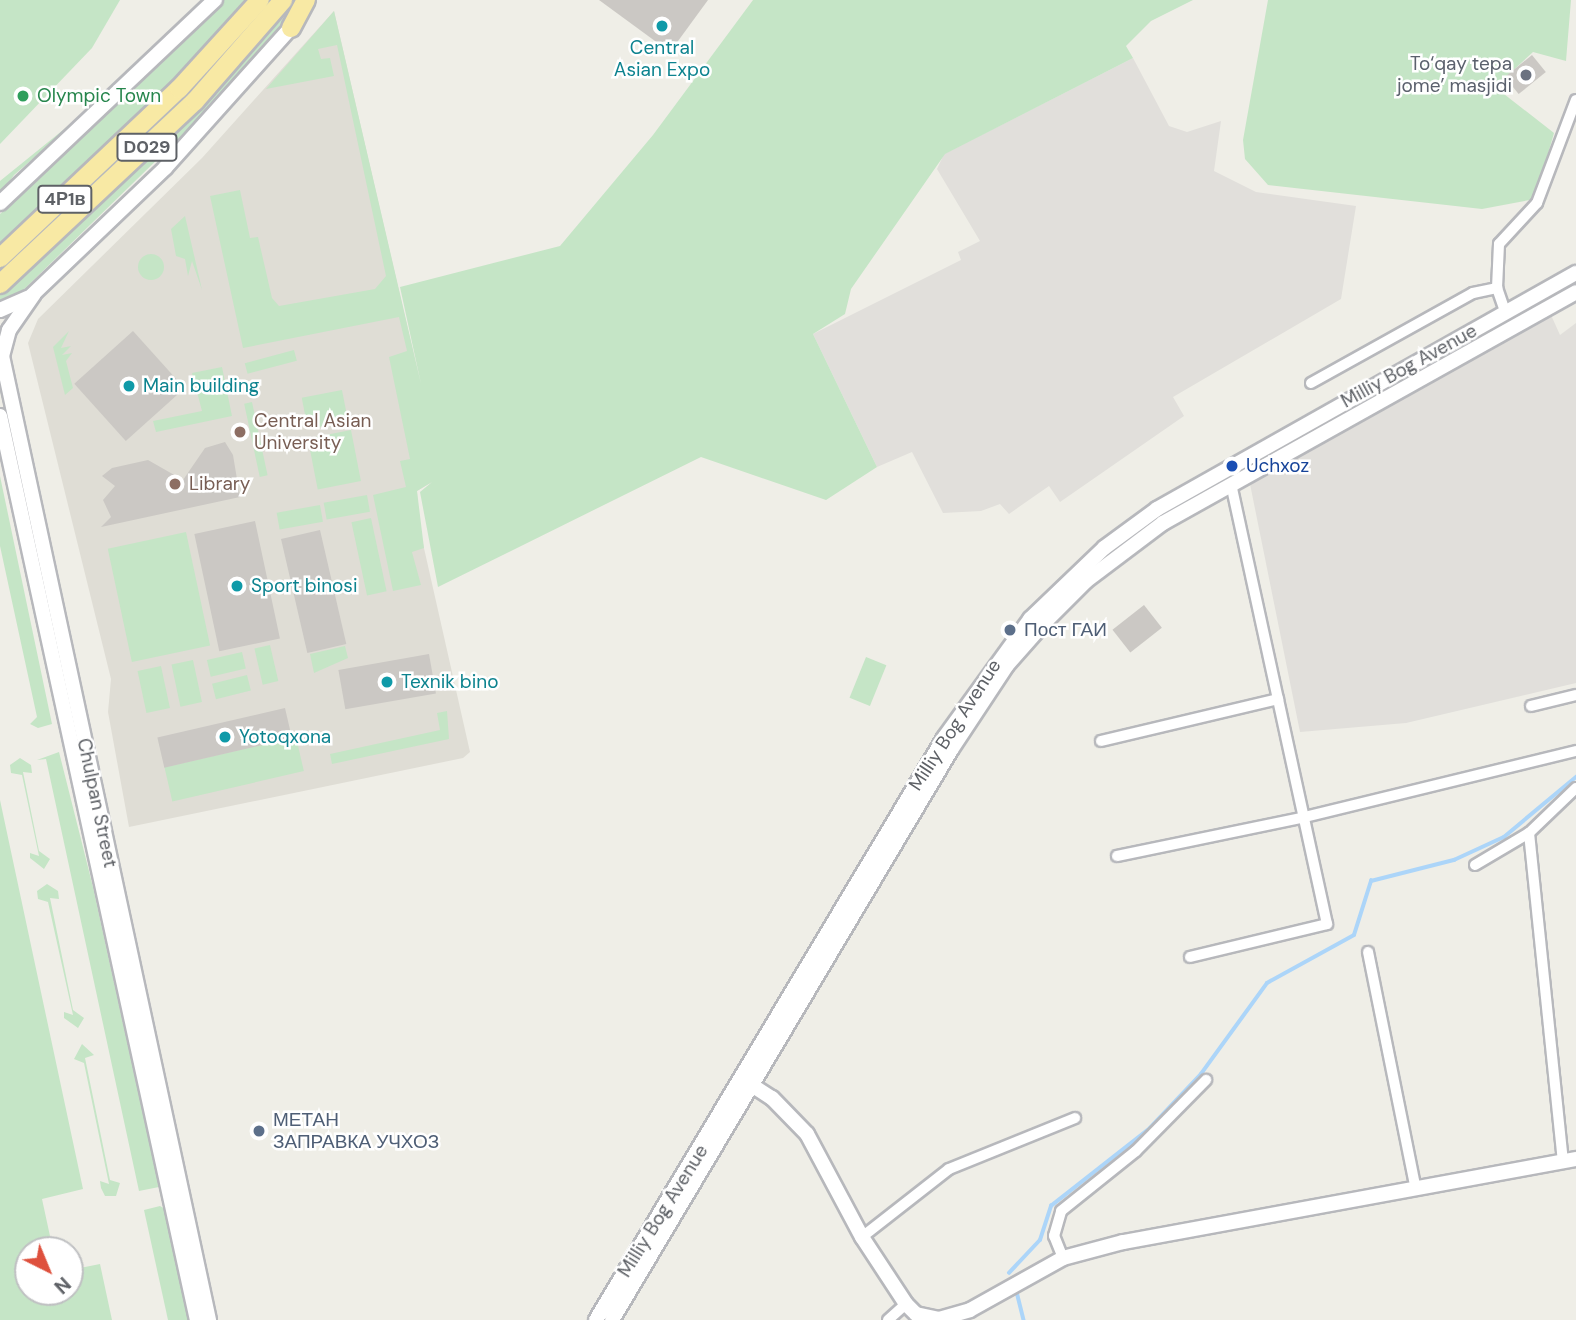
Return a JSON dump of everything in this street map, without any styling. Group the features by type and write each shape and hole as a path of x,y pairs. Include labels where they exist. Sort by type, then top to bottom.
{"highway":[{"name":"D029","path":"128,139 260,0"},
{"name":"D029","path":"0,284 195,101 283,0"},
{"path":"291,28 306,0"},
{"name":"4Р1в","path":"0,258 128,139"}],"main road":[{"path":"0,204 215,0"},
{"path":"0,327 165,168 314,0"},
{"name":"Milliy Bog Avenue","path":"749,1083 944,738 1030,619 1104,548 1157,509 1576,273"},
{"name":"Milliy Bog Avenue","path":"596,1320 628,1280 945,761 1007,665 1064,602 1112,560 1231,484 1576,292"},
{"path":"0,310 34,294"},
{"name":"Chulpan Street","path":"34,294 9,330 2,356 209,1320"},
{"path":"1365,390 1374,405"},
{"name":"Chulpan Street","path":"0,416 197,1320"},
{"path":"0,461 34,572"},
{"path":"749,1083 807,1134 862,1237 911,1313 952,1318 1063,1258 1570,1160"},
{"name":"Milliy Bog Avenue","path":"612,1320 628,1280"}],"street":[{"path":"1505,311 1497,288 1499,244 1537,203 1576,100"},
{"path":"1311,383 1473,293 1497,288"},
{"path":"1190,957 1327,925 1231,484"},
{"path":"1531,706 1576,695"},
{"path":"1101,741 1278,699"},
{"path":"1117,856 1305,817 1576,751"},
{"path":"1475,865 1529,834 1576,788"},
{"path":"1529,834 1570,1160"},
{"path":"1368,952 1416,1189"},
{"path":"1063,1258 1054,1236 1061,1211 1136,1151 1206,1080"},
{"path":"862,1237 949,1169 1075,1118"},
{"path":"888,1320 911,1313"}],"shaded area":[{"name":"Central Asian University","path":"334,11 442,476 417,491 419,526 470,752 463,758 129,827 108,712 111,679 28,343 38,319 202,158"},
{"path":"1133,58 1169,126 1187,132 1221,121 1214,171 1256,192 1356,206 1341,299 1173,397 1184,416 1060,502 1049,486 1009,514 1000,504 981,511 943,513 912,452 877,467 813,334 961,260 958,252 980,241 937,169 944,154"},
{"path":"1551,315 1560,335 1576,323 1576,683 1406,723 1300,732 1250,484"}],"green space":[{"name":"Olympic Town","path":"0,0 120,0 92,48 0,144"},
{"path":"222,0 249,0 141,113 0,245 0,214"},
{"path":"753,0 1193,0 1151,21 1126,46 1133,58 945,154 851,289 845,314 813,334 877,467 826,500 701,457 438,587 420,492 432,482 417,491 424,548 412,552 421,585 393,591 373,495 406,487 400,461 410,459 389,357 407,351 399,317 243,348 210,196 240,190 250,238 258,237 272,298 279,306 375,289 386,276 337,45 318,49 321,59 330,58 334,76 266,89 334,11 421,384 400,287 560,246 653,135"},
{"path":"1268,0 1571,0 1566,61 1533,52 1495,87 1554,133 1535,199 1482,209 1268,185 1245,159 1243,140"},
{"path":"289,12 285,24 209,109 12,301 0,305 0,286 5,291 125,181"},
{"path":"110,92 14,175 0,195 0,181"},
{"path":"185,216 202,290 192,261 188,276 185,259 176,256 171,229"},
{"path":"151,254 160,258 164,267 160,276 151,280 142,276 138,267 142,258"},
{"path":"69,331 61,348 71,346 62,355 72,353 66,361 73,388 65,395 53,347"},
{"path":"294,350 297,361 248,374 245,363"},
{"path":"222,367 232,416 156,432 153,421 202,411 192,373"},
{"path":"342,390 348,421 308,429 302,398"},
{"path":"252,402 268,475 260,477 244,404"},
{"path":"351,430 361,481 318,489 308,438"},
{"path":"0,476 52,724 38,728 30,724 37,717 0,546"},
{"path":"367,495 370,512 327,519 324,503"},
{"path":"320,505 323,522 280,529 277,513"},
{"path":"371,518 387,591 367,596 351,522"},
{"path":"186,532 210,645 132,662 108,549"},
{"path":"270,645 278,681 263,685 254,649"},
{"path":"345,646 348,658 314,673 310,654"},
{"path":"242,652 246,669 211,677 207,660"},
{"path":"866,657 886,665 870,706 850,698"},
{"path":"193,660 202,702 180,707 171,665"},
{"path":"161,666 170,708 146,713 138,671"},
{"path":"247,675 251,691 216,699 212,684"},
{"path":"447,711 449,739 332,764 330,754 440,730 437,713"},
{"path":"296,737 304,771 172,801 164,767"},
{"path":"59,752 93,887 159,1187 139,1191 46,759 37,760"},
{"path":"20,758 31,765 32,773 23,772 39,851 50,859 44,869 30,858 30,853 39,856 22,775 11,773 10,765"},
{"path":"0,800 83,1189 42,1199 50,1236 14,1236 14,1306 84,1306 84,1267 100,1264 112,1320 0,1320"},
{"path":"47,884 58,891 59,899 50,898 73,1010 84,1018 78,1028 64,1018 64,1012 73,1015 48,902 38,899 37,891"},
{"path":"82,1044 94,1055 85,1058 110,1180 120,1183 116,1196 105,1196 101,1188 100,1181 109,1184 84,1063 74,1059"},
{"path":"160,1206 165,1209 189,1320 168,1320 144,1210"}],"building":[{"name":"Central Asian Expo","path":"599,0 708,0 670,52"},
{"name":"To‘qay tepa jome’ masjidi","path":"1532,55 1546,72 1519,94 1505,77"},
{"name":"Main building","path":"133,331 185,388 126,441 74,384"},
{"name":"Library","path":"225,442 233,455 240,497 101,527 111,517 103,500 115,486 102,476 112,468 148,460 183,480 205,448"},
{"name":"Sport binosi","path":"255,521 280,638 219,651 194,534"},
{"path":"320,530 346,644 307,653 281,539"},
{"path":"1144,605 1162,628 1130,652 1112,630"},
{"name":"Texnik bino","path":"429,654 436,693 345,709 338,670"},
{"name":"Yotoqxona","path":"285,708 292,738 164,768 157,737"}],"waterway":[{"path":"1009,1273 1040,1240 1051,1206 1150,1128 1201,1074 1267,983 1354,935 1371,881 1454,860 1504,837 1576,777"},
{"path":"1017,1292 1024,1320"}],"place":[{"name":"Central Asian Expo","path":"662,26"},
{"name":"To‘qay tepa jome’ masjidi","path":"1526,75"},
{"name":"Olympic Town","path":"23,96"},
{"name":"Main building","path":"129,386"},
{"name":"Central Asian University","path":"240,432"},
{"name":"Uchxoz","path":"1232,466"},
{"name":"Library","path":"175,484"},
{"name":"Sport binosi","path":"237,586"},
{"name":"Пост ГАИ","path":"1010,630"},
{"name":"Texnik bino","path":"387,682"},
{"name":"Yotoqxona","path":"225,737"},
{"name":"МЕТАН ЗАПРАВКА УЧХОЗ","path":"259,1131"}]}
